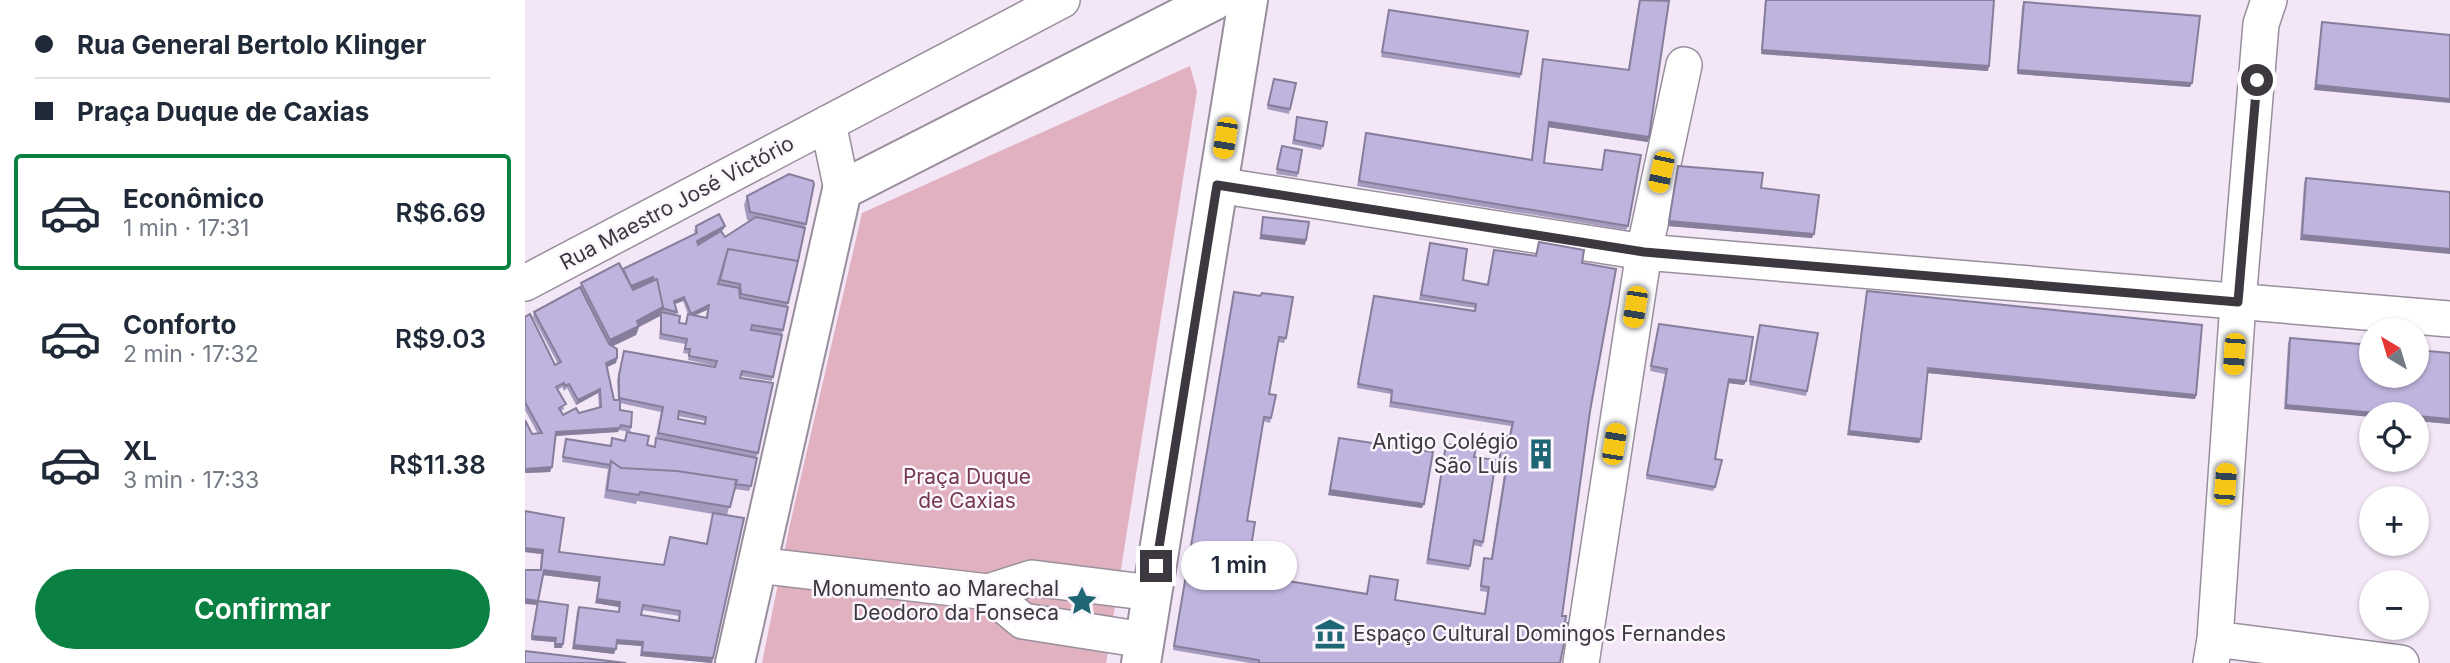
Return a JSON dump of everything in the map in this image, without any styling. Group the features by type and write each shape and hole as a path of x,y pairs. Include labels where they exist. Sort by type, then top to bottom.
{"main road":[{"path":"735,663 842,190 1215,0"},
{"path":"1136,647 1152,593 1248,0"}],"street":[{"path":"842,190 828,123 1062,0"},
{"path":"2269,0 2261,24 2213,651 2401,663"},
{"path":"1581,663 1644,252 1684,65"},
{"name":"Rua Maestro José Victório","path":"525,283 828,123"},
{"path":"1217,185 1644,252 2450,319"},
{"path":"756,565 988,592 1032,579 1152,593"},
{"path":"988,592 1023,621 1136,647"},
{"path":"1098,663 1136,647"}],"green space":[{"name":"Praça Duque de Caxias","path":"1190,66 1197,91 1106,663 762,663 790,524 862,213"}],"building":[{"path":"1640,0 1669,1 1649,137 1549,122 1544,163 1602,170 1605,150 1641,155 1628,226 1359,181 1366,133 1532,160 1543,59 1629,70"},
{"path":"1766,0 1994,0 1989,66 1762,50"},
{"path":"2024,2 2200,16 2192,83 2018,70"},
{"path":"1389,10 1528,31 1521,74 1382,52"},
{"path":"2322,22 2450,35 2450,99 2316,85"},
{"path":"1274,79 1296,83 1290,109 1268,105"},
{"path":"1297,117 1327,122 1323,146 1294,140"},
{"path":"1282,146 1302,150 1298,173 1277,169"},
{"path":"1678,166 1763,173 1761,188 1819,195 1814,234 1669,221"},
{"path":"789,174 813,181 806,224 750,212 747,196"},
{"path":"2306,178 2450,192 2450,249 2302,235"},
{"path":"719,214 725,226 697,241 698,245 721,231 725,237 756,217 805,228 798,261 728,249 718,284 739,288 740,298 788,307 783,330 752,325 751,330 782,335 773,377 742,371 740,378 773,383 758,453 658,433 663,407 619,398 619,375 624,351 715,367 717,361 689,356 690,349 685,349 687,339 661,334 661,312 680,316 679,323 686,324 688,314 707,318 709,305 691,314 684,297 674,301 677,312 661,308 663,307 657,279 654,280 653,277 631,286 623,269 697,233 696,226","holes":["679,411 706,417 705,424 678,419"]},
{"path":"1263,217 1309,222 1306,240 1261,235"},
{"name":"Antigo Colégio São Luís","path":"1539,242 1584,250 1582,263 1616,269 1590,411 1562,616 1566,616 1565,623 1568,623 1560,663 1259,663 1259,660 1174,646 1234,292 1293,297 1286,338 1279,337 1269,394 1276,395 1271,418 1264,417 1247,521 1255,522 1251,547 1243,545 1239,573 1367,594 1370,576 1398,580 1395,600 1485,614 1489,587 1481,586 1484,558 1492,559 1507,464 1499,462 1503,435 1510,437 1513,422 1391,402 1392,390 1358,384 1374,296 1475,311 1476,304 1421,295 1430,243 1467,249 1463,280 1488,285 1494,250 1536,256"},
{"path":"728,249 798,261 788,303 741,294 740,284 720,280"},
{"path":"619,263 633,290 657,279 663,307 637,321 639,326 610,340 581,283"},
{"path":"580,287 609,344 617,349 617,358 606,363 614,400 620,400 620,410 632,412 631,427 621,425 619,428 556,432 552,467 525,469 525,420 532,434 542,433 525,402 525,317 530,314 555,365 561,362 534,312","holes":["564,383 565,386 569,384 578,400 600,389 601,407 579,413 576,408 563,415 559,408 566,404 556,387"]},
{"path":"1867,291 2202,325 2196,395 1928,368 1921,439 1849,431"},
{"path":"1659,324 1753,337 1746,381 1729,379 1715,459 1722,460 1715,487 1647,475 1667,369 1651,366"},
{"path":"1760,325 1818,333 1807,391 1750,381"},
{"path":"2290,338 2359,344 2359,388 2429,388 2429,351 2450,353 2450,419 2429,417 2429,402 2359,402 2359,412 2286,405"},
{"path":"627,432 649,436 647,445 655,447 656,438 757,458 751,486 735,484 737,480 677,471 621,468 611,461 610,465 563,457 566,439 611,446 612,438 625,441"},
{"path":"1339,438 1433,452 1424,504 1330,490"},
{"path":"1446,444 1476,448 1474,457 1496,460 1483,542 1474,540 1470,566 1428,559"},
{"path":"611,461 621,468 677,471 737,480 730,507 640,492 639,495 607,490"},
{"path":"525,511 564,518 559,552 664,565 670,537 707,544 713,513 744,518 713,658 642,652 643,642 617,640 616,649 574,645 579,607 619,612 620,602 597,599 600,577 544,570 538,601 525,599 525,570 541,570 543,550 525,548","holes":["643,605 680,611 679,621 641,615"]},
{"path":"538,601 568,605 563,644 555,644 556,638 532,636"},
{"path":"525,651 626,663 525,663"}],"place":[{"name":"Antigo Colégio São Luís","path":"1541,454"},
{"name":"Monumento ao Marechal Deodoro da Fonseca","path":"1082,601"},
{"name":"Espaço Cultural Domingos Fernandes","path":"1330,634"}],"route":[{"path":"1156,566 1217,185 1644,252 2238,302 2257,80"}]}
